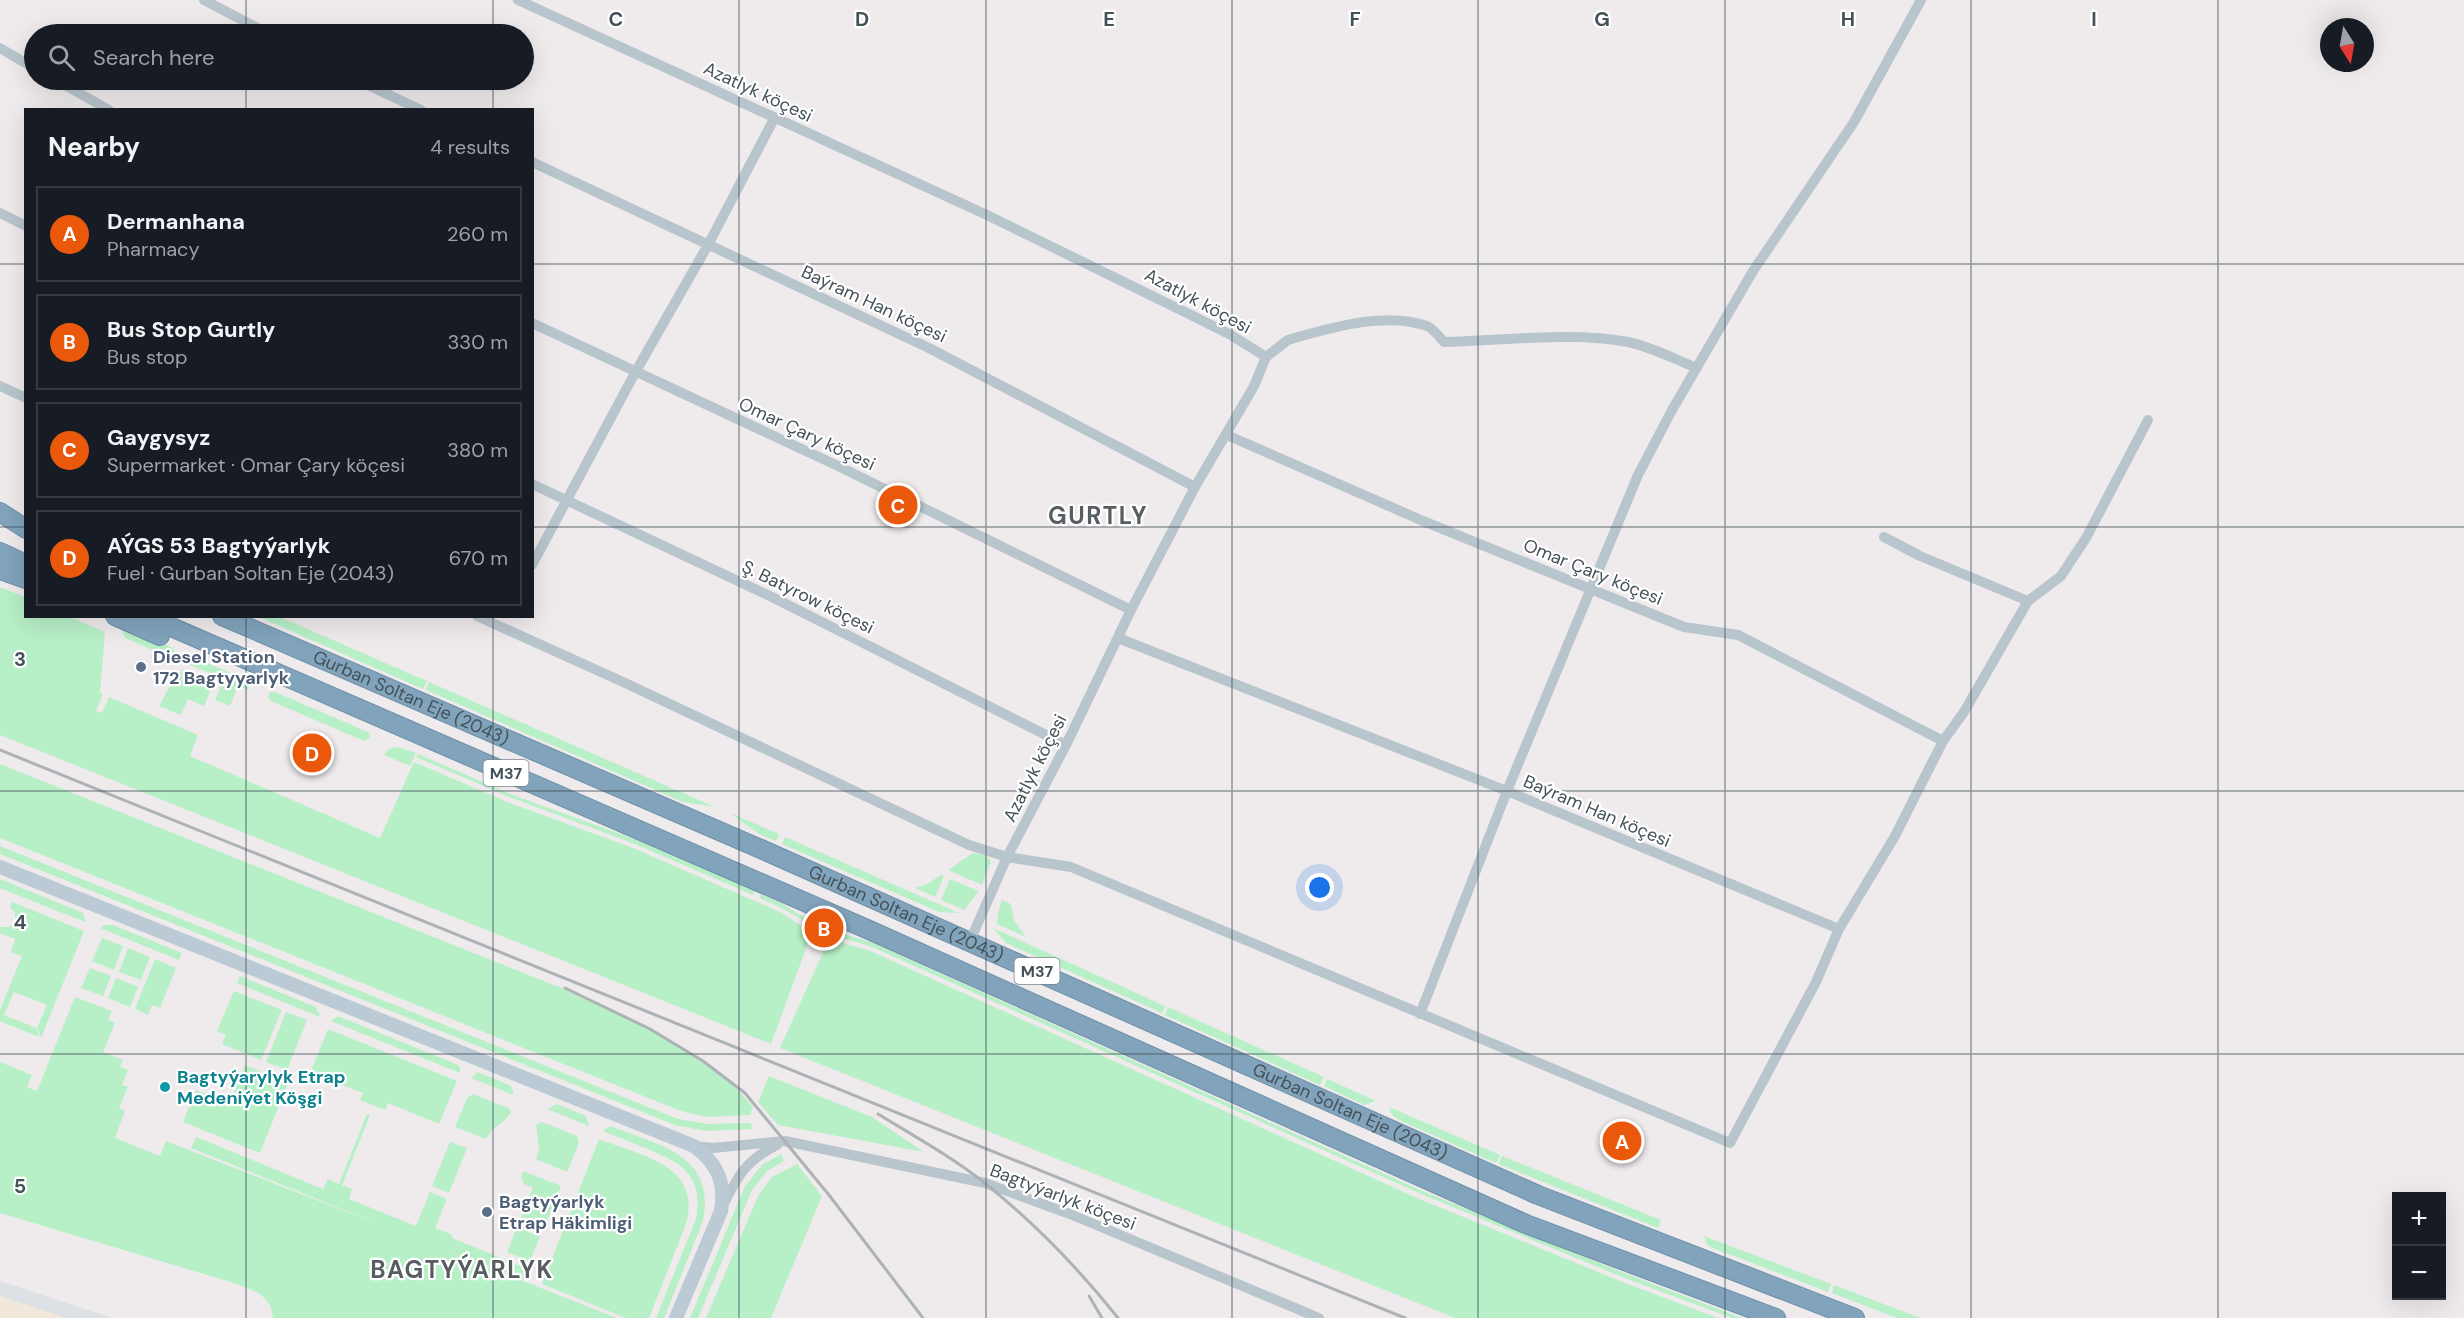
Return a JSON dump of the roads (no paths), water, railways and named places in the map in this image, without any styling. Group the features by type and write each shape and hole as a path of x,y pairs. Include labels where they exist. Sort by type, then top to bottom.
{"highway":[{"path":"0,512 24,529"},
{"path":"0,520 24,529"},
{"path":"2,559 24,564"},
{"path":"2,559 24,577"},
{"path":"120,618 190,649 253,664"},
{"name":"Gurban Soltan Eje (2043)","path":"150,618 856,924 1526,1224 1776,1318"},
{"name":"Gurban Soltan Eje (2043)","path":"227,618 970,941 1538,1195 1855,1318"}],"street":[{"path":"204,0 250,24"},
{"name":"Azatlyk köçesi","path":"518,0 987,215 1211,325 1266,357 1227,435 1195,487 1131,609 1066,745 1007,857 970,941"},
{"path":"1420,1014 1507,791 1638,475 1753,271 1854,123 1921,0"},
{"path":"0,48 24,62"},
{"path":"74,90 105,108"},
{"path":"378,90 417,108"},
{"path":"534,561 636,371 708,245 774,119"},
{"name":"Baýram Han köçesi","path":"534,163 929,348 1195,487"},
{"path":"0,213 24,225"},
{"path":"1266,357 1288,340 1298,337 1361,324 1402,321 1430,327 1444,342 1566,338 1626,342 1644,346 1697,368"},
{"name":"Omar Çary köçesi","path":"534,324 836,465 1131,609"},
{"path":"0,386 24,397"},
{"path":"485,618 502,622 969,845 1007,857 1071,867 1730,1143 1816,982 1839,929 1895,836 1943,741 1964,712 2028,601 2061,576 2080,548 2148,420"},
{"name":"Omar Çary köçesi","path":"1227,435 1423,521 1684,627 1738,635 1943,741"},
{"name":"Ş. Batyrow köçesi","path":"534,485 772,597 1066,745"},
{"path":"1884,537 1920,556 2028,601"},
{"name":"Baýram Han köçesi","path":"1118,638 1507,791 1839,929"},
{"path":"0,867 694,1146 710,1160 719,1175 723,1196 721,1210"},
{"path":"676,1318 721,1210 740,1172 764,1151 785,1141"},
{"name":"Bagtyýarlyk köçesi","path":"694,1146 713,1148 785,1141 985,1183 1070,1214 1318,1318"}],"railway":[{"path":"0,750 1405,1318"},
{"path":"565,988 650,1029 703,1061 745,1093 829,1195 923,1318"},
{"path":"878,1114 960,1165 1004,1199 1056,1248 1118,1318"},
{"path":"1089,1296 1102,1318"}],"place":[{"name":"Gaygysyz","path":"898,505"},
{"name":"Diesel Station 172 Bagtyyarlyk","path":"141,667"},
{"name":"AÝGS 53 Bagtyýarlyk","path":"312,753"},
{"name":"Bus Stop Gurtly","path":"824,928"},
{"name":"Bagtyýarylyk Etrap Medeniýet Köşgi","path":"165,1087"},
{"name":"Dermanhana","path":"1622,1141"},
{"name":"Bagtyýarlyk Etrap Häkimligi","path":"487,1212"}],"district":[{"name":"GURTLY","path":"1098,516"},
{"name":"BAGTYÝARLYK","path":"462,1270"}]}
